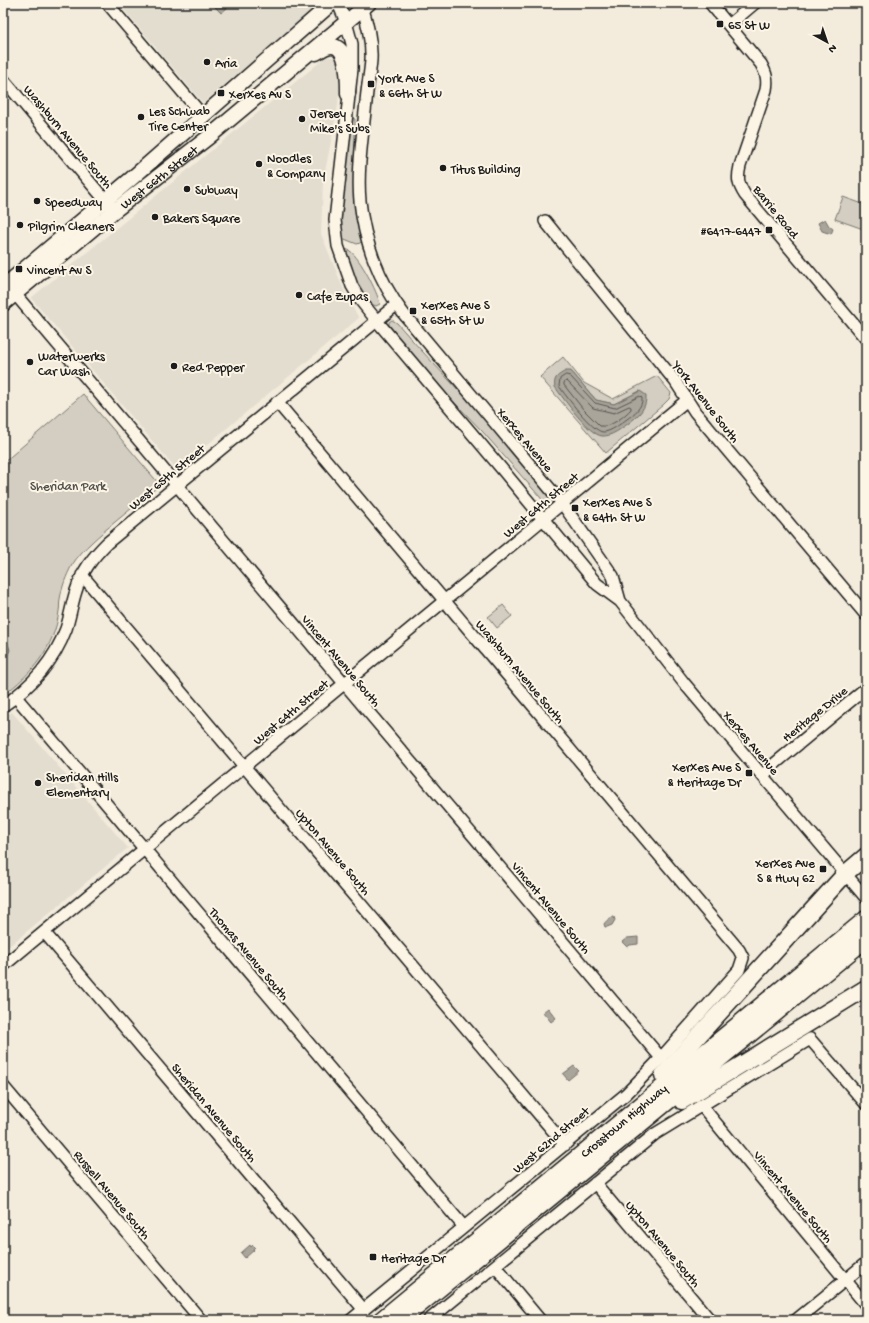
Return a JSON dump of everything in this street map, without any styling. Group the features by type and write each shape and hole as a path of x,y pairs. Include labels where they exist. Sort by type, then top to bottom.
{"highway":[{"path":"608,1141 679,1059 846,873 866,856"},
{"name":"Crosstown Highway","path":"381,1320 402,1315 608,1141 866,919"},
{"name":"Crosstown Highway","path":"608,1141 866,939"},
{"path":"608,1141 714,1080 866,988"},
{"path":"377,1320 402,1315"}],"main road":[{"name":"West 66th Street","path":"3,304 7,286 110,206 203,116 332,3"},
{"name":"West 66th Street","path":"110,206 157,178 346,22 364,5"},
{"path":"273,83 326,47 330,46 340,51 346,61 347,101"},
{"path":"157,178 168,160 204,128 206,124 203,116"}],"street":[{"path":"108,3 203,116"},
{"path":"338,3 346,22 352,44 352,69 347,101 335,220 338,246 352,286 361,301 377,320"},
{"name":"Barrie Road","path":"710,3 766,72 766,90 740,166 738,176 739,186 866,339"},
{"path":"729,25 755,3"},
{"path":"364,5 371,58 361,157 360,200 365,233 379,274 396,304"},
{"name":"Washburn Avenue South","path":"3,79 110,206"},
{"name":"York Avenue South","path":"545,221 675,381 695,412 866,615"},
{"name":"Vincent Avenue South","path":"7,286 660,1058"},
{"name":"West 65th Street","path":"3,706 16,697 38,676 56,651 66,629 76,591 82,575 92,558 107,543 396,304"},
{"name":"Xerxes Avenue","path":"396,304 562,503 612,576 620,601"},
{"name":"Xerxes Avenue","path":"377,320 597,584 620,601 684,683 864,895"},
{"name":"West 64th Street","path":"3,966 687,400"},
{"name":"Washburn Avenue South","path":"277,402 734,944 743,958"},
{"name":"Upton Avenue South","path":"82,575 565,1145"},
{"name":"Heritage Drive","path":"763,776 772,766 866,688"},
{"name":"Thomas Avenue South","path":"16,697 464,1227"},
{"name":"Sheridan Avenue South","path":"44,932 364,1310"},
{"name":"West 62nd Street","path":"352,1320 626,1094 739,970 743,958"},
{"path":"429,1320 655,1134 810,1038 866,1104"},
{"name":"Russell Avenue South","path":"3,1086 201,1320"},
{"name":"Vincent Avenue South","path":"701,1105 866,1305"},
{"name":"Upton Avenue South","path":"596,1183 710,1320"},
{"path":"796,1320 866,1264"},
{"path":"495,1266 540,1320"}],"shaded area":[{"path":"118,3 322,3 203,103"},
{"path":"326,57 335,57 341,63 338,105 323,182 321,234 348,300 359,318 177,470 31,298"},
{"name":"Sheridan Hills Elementary","path":"12,712 128,848 3,951 3,718"}],"green space":[{"path":"350,118 355,119 355,195 362,241 357,244 342,238 340,221"},
{"path":"843,197 866,205 866,230 835,219"},
{"path":"344,249 354,255 363,267 372,283 380,304 376,306 365,297 356,281"},
{"path":"392,320 397,323 495,430 549,498 544,502 482,431 435,382 389,325 389,322"},
{"path":"563,357 584,383 613,399 657,376 671,393 669,399 663,405 606,453 540,377","holes":["571,371 596,400 614,404 640,391 595,434"]},
{"name":"Sheridan Park","path":"83,394 160,485 86,547 76,559 66,577 63,586 57,624 47,648 32,669 3,695 3,463"},
{"path":"503,605 512,616 497,628 488,617"}],"water":[{"path":"220,3 233,3 221,13 215,7"},
{"path":"825,219 829,226 833,229 831,234 822,231 818,223"},
{"path":"566,371 571,371 596,400 614,404 640,391 646,395 644,407 636,417 616,432 605,436 597,434 584,423 555,387 555,379"},
{"path":"3,636 7,641 10,650 5,661 3,661"},
{"path":"614,917 615,920 612,925 605,927 604,924 610,918"},
{"path":"638,937 638,944 627,947 622,942 627,938"},
{"path":"548,1008 556,1018 551,1022 543,1012"},
{"path":"574,1066 579,1071 568,1080 563,1074"},
{"path":"250,1245 251,1247 253,1245 255,1247 253,1249 254,1250 245,1258 241,1253"}],"place":[{"name":"65 St W","path":"720,24"},
{"name":"Aria","path":"207,62"},
{"name":"York Ave S & 66th St W","path":"371,84"},
{"name":"Xerxes Av S","path":"221,93"},
{"name":"Les Schwab Tire Center","path":"141,117"},
{"name":"Jersey Mike's Subs","path":"302,119"},
{"name":"Noodles & Company","path":"259,164"},
{"name":"Titus Building","path":"443,168"},
{"name":"Subway","path":"187,189"},
{"name":"Speedway","path":"37,201"},
{"name":"Bakers Square","path":"155,217"},
{"name":"Pilgrim Cleaners","path":"20,225"},
{"name":"#6417-6447","path":"769,230"},
{"name":"Vincent Av S","path":"19,269"},
{"name":"Cafe Zupas","path":"299,295"},
{"name":"Xerxes Ave S & 65th St W","path":"413,311"},
{"name":"Waterwerks Car Wash","path":"30,362"},
{"name":"Red Pepper","path":"174,366"},
{"name":"Xerxes Ave S & 64th St W","path":"575,508"},
{"name":"Xerxes Ave S & Heritage Dr","path":"749,773"},
{"name":"Sheridan Hills Elementary","path":"38,783"},
{"name":"Xerxes Ave S & Hwy 62","path":"823,869"},
{"name":"Heritage Dr","path":"373,1257"}]}
